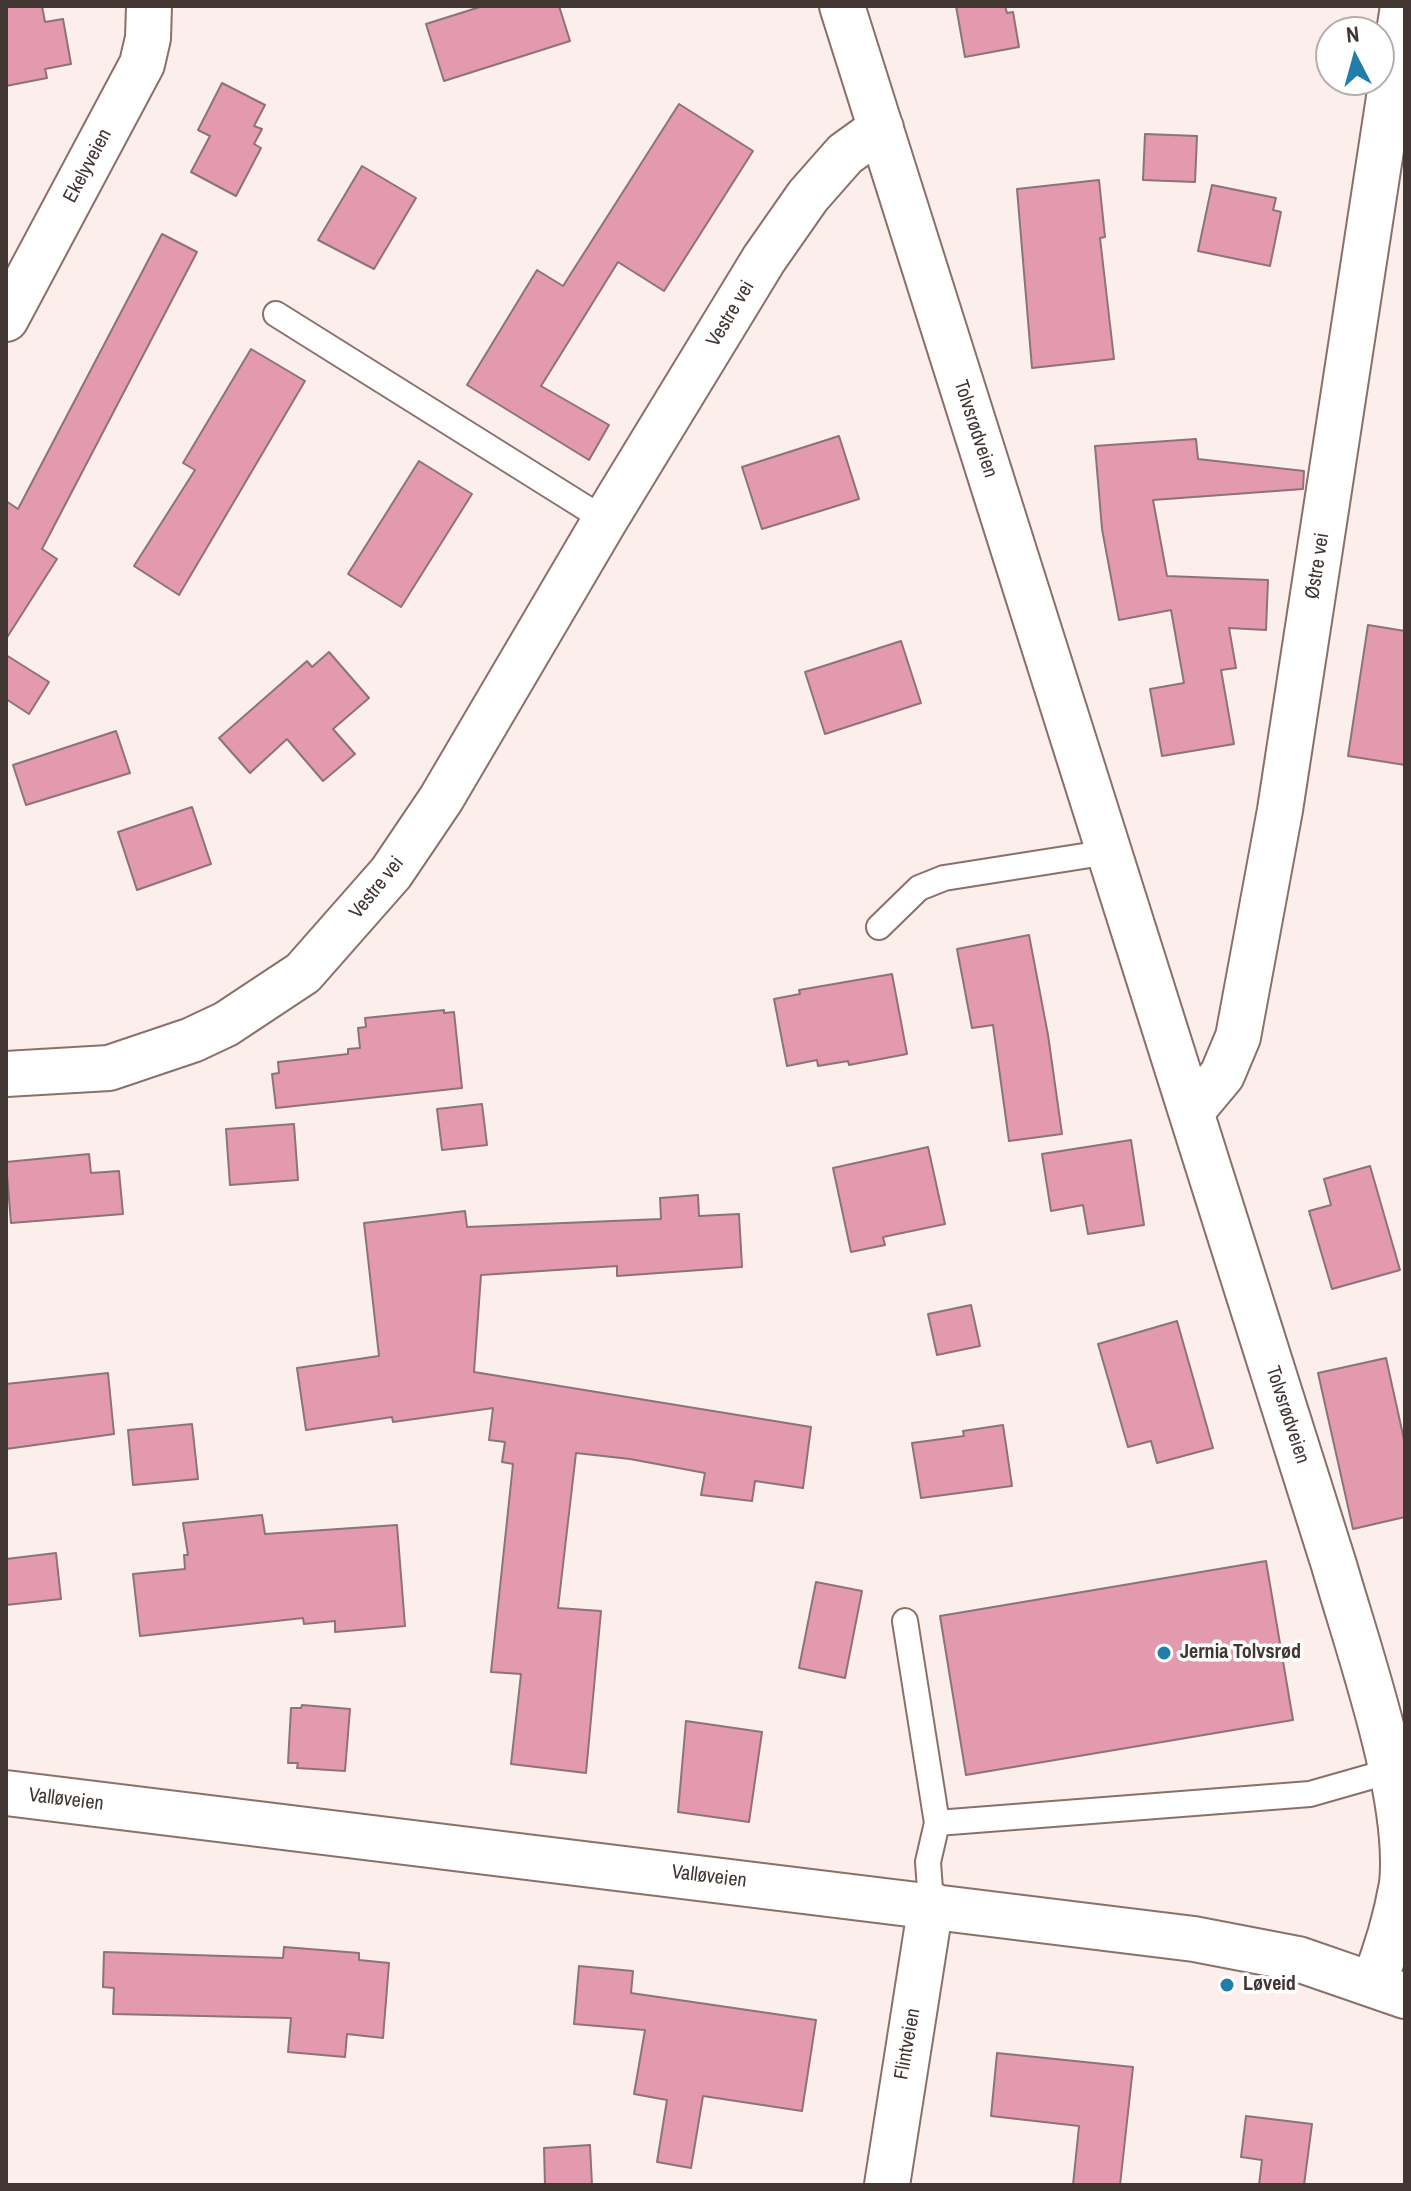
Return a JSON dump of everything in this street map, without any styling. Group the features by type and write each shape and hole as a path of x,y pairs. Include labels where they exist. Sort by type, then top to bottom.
{"street":[{"name":"Ekelyveien","path":"6,319 142,64 148,38 149,6"},
{"name":"Tolvsrødveien","path":"842,6 1192,1111 1334,1565 1394,1770 1404,1844 1403,1883 1389,1990"},
{"name":"Østre vei","path":"1192,1111 1222,1075 1238,1037 1280,810 1403,6"},
{"name":"Vestre vei","path":"6,1074 109,1068 192,1040 226,1024 303,973 391,873 433,812 764,259 808,196 845,154 881,128"},
{"name":"Valløveien","path":"6,1793 931,1904 1194,1939 1298,1959 1389,1990"},
{"name":"Flintveien","path":"887,2185 931,1904"}],"lane":[{"path":"276,314 605,520"},
{"path":"879,927 919,888 944,878 1109,852"},
{"path":"905,1621 937,1823 928,1862 931,1904"},
{"path":"937,1823 1310,1794 1394,1770"}],"building":[{"path":"6,6 42,6 45,22 63,19 71,64 45,69 47,78 6,86"},
{"path":"483,6 559,6 570,41 444,81 426,24"},
{"path":"956,6 1005,6 1007,13 1013,12 1019,47 965,57"},
{"path":"222,83 265,105 254,126 262,129 254,144 261,148 236,196 191,172 210,136 198,130"},
{"path":"679,104 753,151 664,291 618,262 541,386 609,425 589,460 467,385 537,270 563,286"},
{"path":"1145,134 1197,136 1195,182 1143,180"},
{"path":"362,166 416,198 374,269 318,240"},
{"path":"1099,180 1105,237 1100,238 1114,359 1032,368 1017,189"},
{"path":"1212,185 1276,198 1273,210 1281,212 1270,266 1198,251"},
{"path":"162,234 197,252 42,549 57,559 6,639 6,501 18,509"},
{"path":"251,349 305,381 179,595 134,566 195,470 183,463"},
{"path":"839,436 859,499 762,529 742,467"},
{"path":"1196,439 1198,459 1304,471 1303,489 1153,500 1167,576 1268,580 1266,630 1229,628 1236,668 1221,670 1234,744 1162,756 1150,689 1184,683 1171,610 1119,620 1102,529 1095,446"},
{"path":"419,461 472,494 401,607 348,574"},
{"path":"1368,625 1405,631 1405,765 1348,756"},
{"path":"901,641 921,703 825,734 805,672"},
{"path":"329,652 369,698 333,729 355,754 323,781 287,739 250,773 219,738 307,661 312,667"},
{"path":"6,655 49,682 29,714 6,699"},
{"path":"116,731 130,773 26,805 13,765"},
{"path":"192,807 211,864 137,890 118,832"},
{"path":"1029,935 1062,1134 1009,1141 993,1025 972,1028 957,949"},
{"path":"892,974 907,1054 849,1065 848,1061 818,1066 817,1060 787,1066 774,999 800,994 799,990"},
{"path":"444,1010 444,1013 454,1012 462,1088 276,1108 272,1074 279,1073 278,1062 348,1054 348,1049 360,1048 358,1028 366,1027 365,1018"},
{"path":"482,1104 487,1145 442,1150 437,1109"},
{"path":"294,1124 298,1180 230,1185 226,1129"},
{"path":"1131,1140 1144,1225 1088,1234 1083,1205 1051,1211 1042,1154"},
{"path":"928,1147 945,1224 883,1237 885,1245 851,1252 833,1168"},
{"path":"89,1154 91,1173 119,1171 123,1214 11,1223 6,1162"},
{"path":"1370,1166 1400,1270 1332,1289 1309,1211 1331,1205 1324,1179"},
{"path":"698,1195 699,1216 739,1214 742,1267 617,1276 617,1266 481,1275 474,1372 811,1427 803,1488 755,1481 752,1501 701,1495 705,1473 576,1453 558,1608 601,1611 586,1773 511,1764 521,1674 491,1672 513,1464 502,1462 505,1442 489,1440 493,1408 393,1422 392,1417 306,1430 297,1368 379,1356 364,1223 465,1211 467,1227 661,1219 660,1198"},
{"path":"971,1305 980,1346 937,1355 928,1314"},
{"path":"1177,1321 1213,1448 1157,1463 1151,1441 1128,1447 1098,1344"},
{"path":"1386,1358 1405,1444 1405,1517 1353,1529 1318,1373"},
{"path":"108,1373 114,1434 6,1449 6,1384"},
{"path":"192,1424 198,1479 133,1485 128,1430"},
{"path":"1003,1425 1012,1486 921,1498 912,1443 964,1436 963,1431"},
{"path":"262,1515 265,1534 397,1525 405,1626 335,1632 335,1621 304,1624 303,1618 140,1636 133,1574 185,1569 184,1555 188,1555 183,1523"},
{"path":"56,1553 61,1599 6,1605 6,1559"},
{"path":"1266,1561 1293,1720 966,1775 940,1616"},
{"path":"816,1582 862,1591 845,1678 799,1668"},
{"path":"302,1705 350,1709 345,1771 297,1768 298,1763 288,1763 291,1708 301,1708"},
{"path":"686,1721 762,1732 749,1822 678,1812"},
{"path":"284,1947 359,1953 359,1960 389,1963 383,2038 347,2034 345,2057 288,2052 291,2018 113,2014 114,1988 103,1987 104,1952 283,1958"},
{"path":"579,1966 633,1971 631,1993 816,2020 802,2111 703,2096 691,2168 657,2162 667,2100 634,2094 645,2030 574,2024"},
{"path":"997,2053 1133,2067 1120,2185 1073,2185 1079,2126 991,2116"},
{"path":"1246,2116 1312,2124 1304,2185 1259,2185 1262,2160 1241,2157"},
{"path":"590,2145 592,2185 545,2185 544,2148"}],"place":[{"name":"Jernia Tolvsrød","path":"1164,1653"},
{"name":"Løveid","path":"1227,1985"}]}
